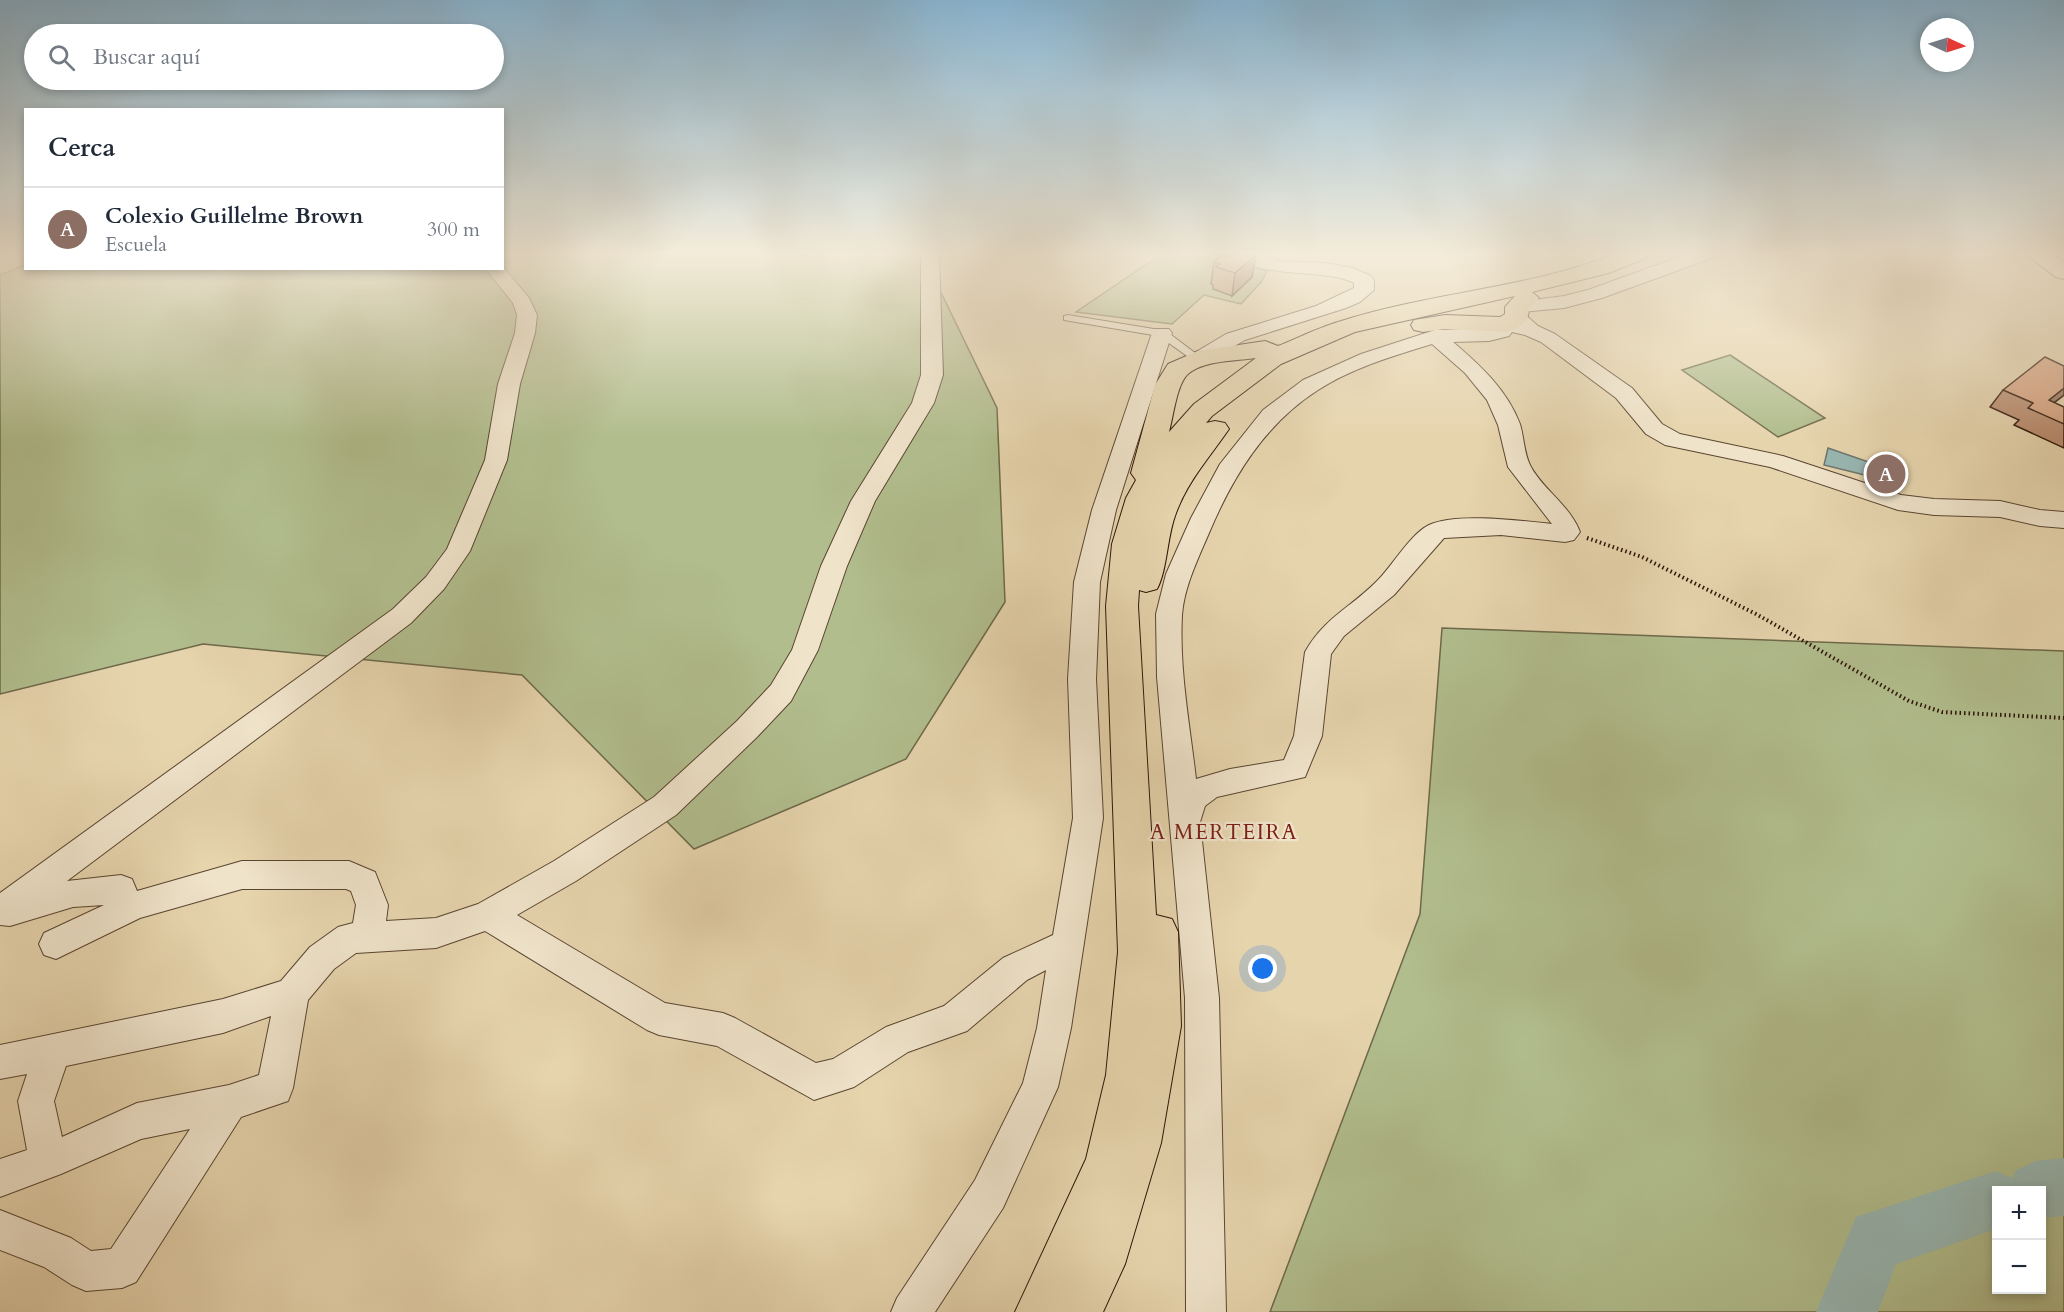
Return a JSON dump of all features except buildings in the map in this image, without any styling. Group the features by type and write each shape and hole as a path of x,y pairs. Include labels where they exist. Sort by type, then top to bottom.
{"main road":[{"path":"1076,1312 1101,1264 1138,1143 1160,1026 1157,896 1143,674 1144,598 1152,499 1156,385 1176,369 1198,359 1338,342 1427,314"},
{"path":"1152,499 1220,424 1268,384 1304,363 1393,324 1513,315"},
{"path":"1040,1312 1108,1162 1128,1075 1138,952 1122,606 1127,544 1152,499 1167,452 1214,408 1266,375 1276,348"},
{"path":"1156,385 1179,399 1214,408"}],"street":[{"path":"0,913 402,616 435,582 458,551 496,460 509,384 525,333 527,314"},
{"path":"0,1178 101,1139 137,1121 228,1103 275,1088 292,993 322,958 350,938 436,933 488,915 565,871 665,806 747,729 781,693 805,650 834,566 863,501 923,404 932,375 932,314"},
{"path":"1276,348 1330,314"},
{"path":"1206,1312 1202,998 1171,677 1169,614 1179,574 1203,518 1231,464 1271,415 1311,386 1359,362 1435,336 1490,335 1502,332 1513,315 1516,314"},
{"path":"1513,315 1624,393 1654,429 1673,440 1774,461 1898,502 1934,507 2000,509 2040,518 2064,520"},
{"path":"911,1312 989,1194 1040,1087 1054,1028 1088,818 1082,679 1087,582 1104,510 1156,385 1162,333"},
{"path":"1185,822 1190,805 1199,792 1230,781 1272,776 1295,770 1308,736 1318,652 1335,630 1385,589 1437,531 1501,527 1565,534 1569,532 1519,467 1509,425 1497,398 1472,369 1435,336"},
{"path":"56,944 119,913 194,887 242,875 349,875 364,882 372,905 368,937"},
{"path":"0,913 73,893 121,889 119,913"},
{"path":"488,915 659,1018 723,1030 814,1082 842,1074 898,1040 955,1019 1015,969 1069,943"},
{"path":"0,1062 223,1016 292,993"},
{"path":"48,1161 36,1101 53,1051"},
{"path":"0,1230 57,1252 86,1270 122,1268 228,1103"}],"lane":[{"path":"1068,318 1162,333 1198,359"}],"path":[{"path":"1569,532 1642,557 1756,614 1910,701 1942,712 2064,718"}],"green space":[{"path":"0,314 952,314 997,408 1005,602 906,759 694,849 522,675 203,644 0,694"},
{"path":"1094,314 1183,314 1172,324"},
{"path":"1730,355 1825,418 1778,437 1682,370"},
{"path":"1442,628 2064,651 2064,1312 1270,1312 1420,914"}],"water":[{"path":"1828,448 1883,467 1881,479 1824,465"}],"waterway":[{"path":"2046,1189 2064,1187"},
{"path":"1847,1312 1877,1238 1883,1239 1992,1201"}],"place":[{"name":"Colexio Guillelme Brown","path":"1886,474"}],"district":[{"name":"A MERTEIRA","path":"1224,832"}]}
